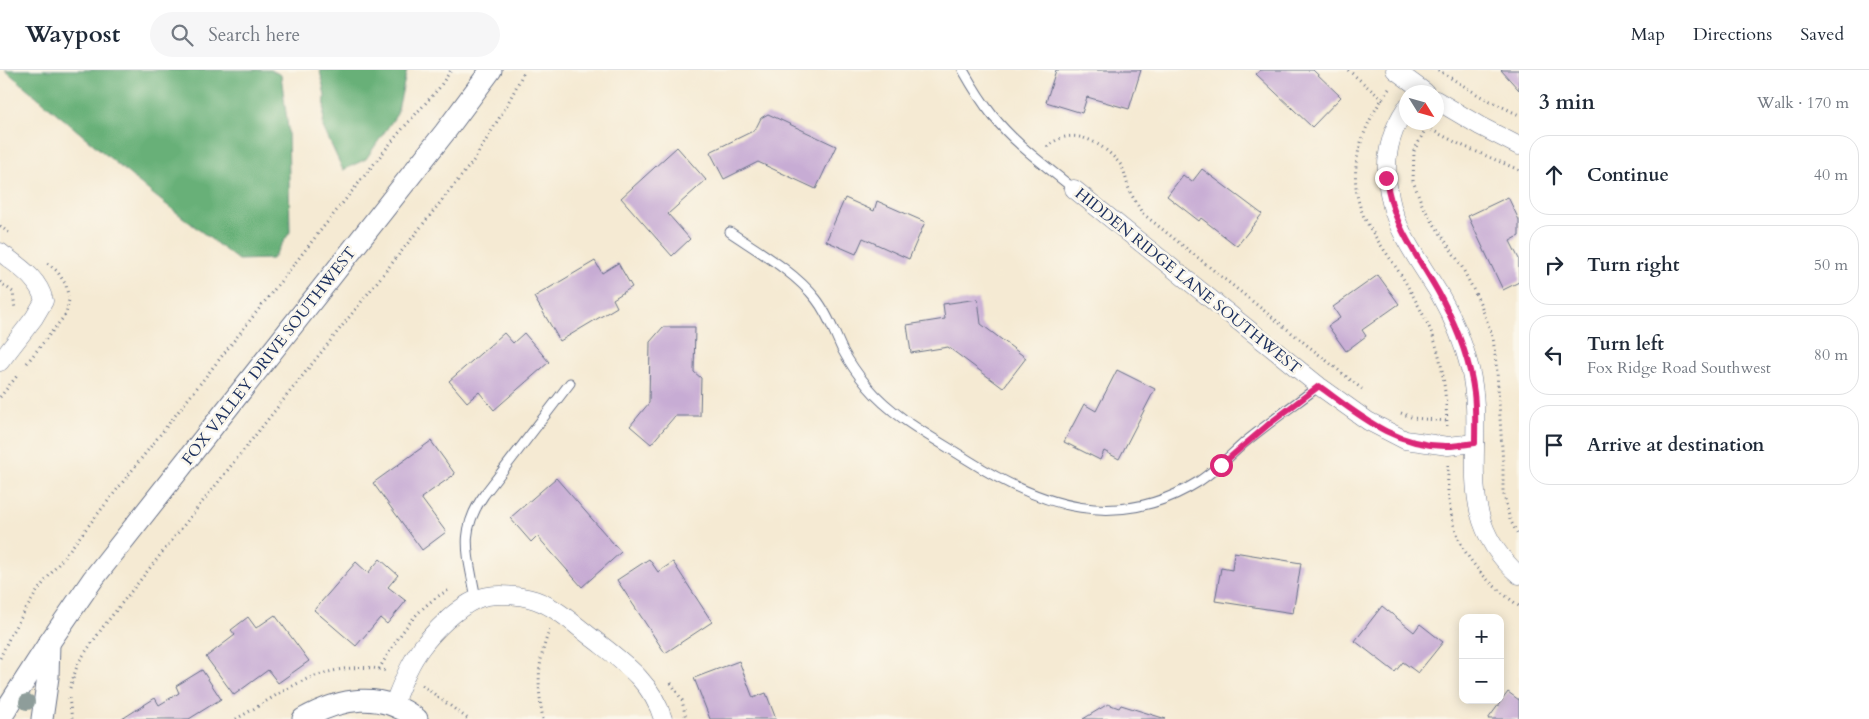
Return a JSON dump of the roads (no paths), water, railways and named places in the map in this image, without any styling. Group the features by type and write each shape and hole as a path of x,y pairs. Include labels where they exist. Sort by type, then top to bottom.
{"street":[{"name":"FOX VALLEY DRIVE SOUTHWEST","path":"0,719 93,579 445,132 491,70"},
{"path":"1400,72 1414,85"},
{"path":"1444,105 1519,146"},
{"path":"1399,122 1389,146 1386,178 1390,199 1405,238 1441,298 1463,347 1470,370 1474,394 1476,492 1482,526 1502,558 1519,575"},
{"name":"HIDDEN RIDGE LANE SOUTHWEST","path":"1074,189 1319,386 1368,422 1404,440 1448,446 1475,443"},
{"path":"0,252 30,276 42,291 44,301 34,318 0,362"},
{"path":"393,705 421,649 442,626 476,599 519,595 537,601 557,612 632,669 648,686 663,719"},
{"path":"42,719 48,677 49,643"},
{"path":"303,719 318,710 340,702 360,699 375,700 393,705 417,719"}],"lane":[{"name":"HIDDEN RIDGE LANE SOUTHWEST","path":"963,70 994,117 1036,158 1074,189"},
{"path":"730,232 786,272 816,299 857,372 880,400 902,417 999,479 1052,502 1084,508 1103,509 1146,506 1173,496 1198,482 1221,465 1257,433 1319,386"},
{"path":"476,599 467,549 469,521 484,495 570,383"}]}
